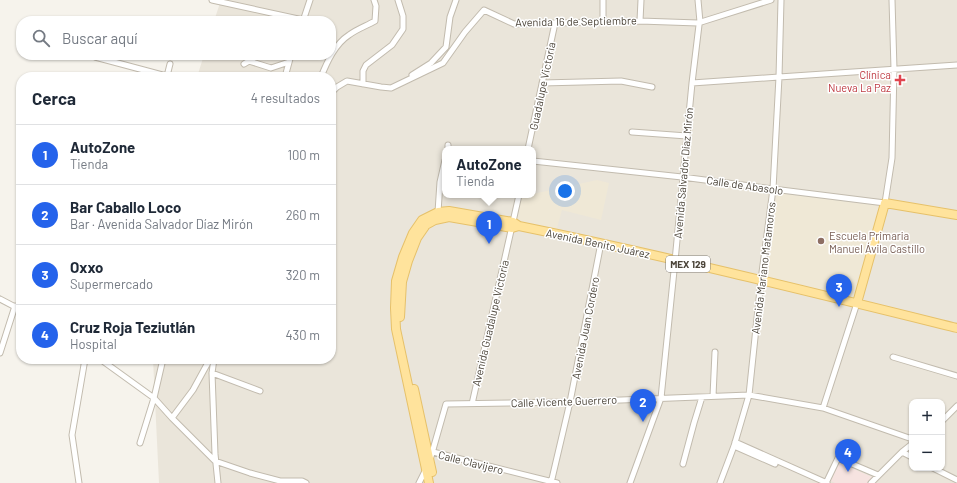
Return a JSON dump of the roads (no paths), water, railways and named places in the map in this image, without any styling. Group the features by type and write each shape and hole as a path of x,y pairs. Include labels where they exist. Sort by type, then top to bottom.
{"main road":[{"name":"Calle de Abasolo","path":"886,202 957,215"},
{"path":"857,303 886,202"},
{"name":"Avenida Benito Juárez","path":"429,483 396,330 395,308 396,281 403,257 413,233 422,220 438,212 515,225 601,243 957,328"},
{"name":"Avenida Benito Juárez","path":"434,483 400,330 402,282 417,238 426,225 449,214"}],"street":[{"path":"212,0 285,16"},
{"path":"304,16 310,0"},
{"path":"336,49 340,43 349,35 375,21 376,6 374,0"},
{"path":"363,84 363,71 366,65 392,45 403,29 403,16 398,0"},
{"path":"336,88 347,81 391,88 431,63 446,47 450,17 456,0"},
{"path":"603,22 604,0"},
{"path":"640,21 641,0"},
{"name":"Avenida Salvador Díaz Mirón","path":"630,483 660,398 699,24 697,0"},
{"name":"Avenida 16 de Septiembre","path":"391,88 443,64 465,32 484,10 514,24 640,21 699,24 771,0"},
{"name":"Avenida Mariano Matamoros","path":"720,483 735,444 748,395 773,189 779,77 781,0"},
{"path":"886,202 892,158 894,69 892,0"},
{"name":"Guadalupe Victoria","path":"529,146 555,23"},
{"path":"106,60 153,72"},
{"path":"323,72 329,60"},
{"path":"244,64 249,61 271,68 289,62"},
{"path":"286,72 289,62"},
{"path":"169,72 170,64"},
{"path":"692,84 957,65"},
{"path":"542,83 621,81 652,87"},
{"path":"632,132 687,136"},
{"name":"Calle de Abasolo","path":"536,161 682,177 886,202"},
{"path":"438,212 442,173"},
{"name":"Avenida Guadalupe Victoria","path":"472,404 515,225 519,198"},
{"name":"Avenida Juan Cordero","path":"553,483 601,243"},
{"path":"0,299 15,306 0,353"},
{"path":"822,408 857,303"},
{"path":"713,396 715,352"},
{"path":"893,357 957,376"},
{"path":"79,483 72,435 84,364"},
{"path":"107,364 154,398 215,461 280,481 302,481 306,483"},
{"path":"140,443 154,398 162,364"},
{"path":"172,418 193,390 207,364"},
{"path":"213,364 212,373 215,461 218,483"},
{"path":"212,373 260,391"},
{"name":"Calle Vicente Guerrero","path":"419,483 430,461 446,404 570,402 748,395 822,408 909,438"},
{"path":"683,464 702,396"},
{"path":"945,418 957,406"},
{"path":"735,444 827,483 839,459 878,476"},
{"path":"735,444 819,483"},
{"path":"871,483 909,446"},
{"name":"Calle Clavijero","path":"433,452 553,483"},
{"path":"902,452 909,456"},
{"path":"939,471 957,480"}],"place":[{"name":"Clínica Nueva La Paz","path":"900,80"},
{"name":"Escuela Primaria Manuel Ávila Castillo","path":"821,241"},
{"name":"AutoZone","path":"489,244"},
{"name":"Oxxo","path":"839,307"},
{"name":"Bar Caballo Loco","path":"643,422"},
{"name":"Cruz Roja Teziutlán","path":"848,472"}]}
